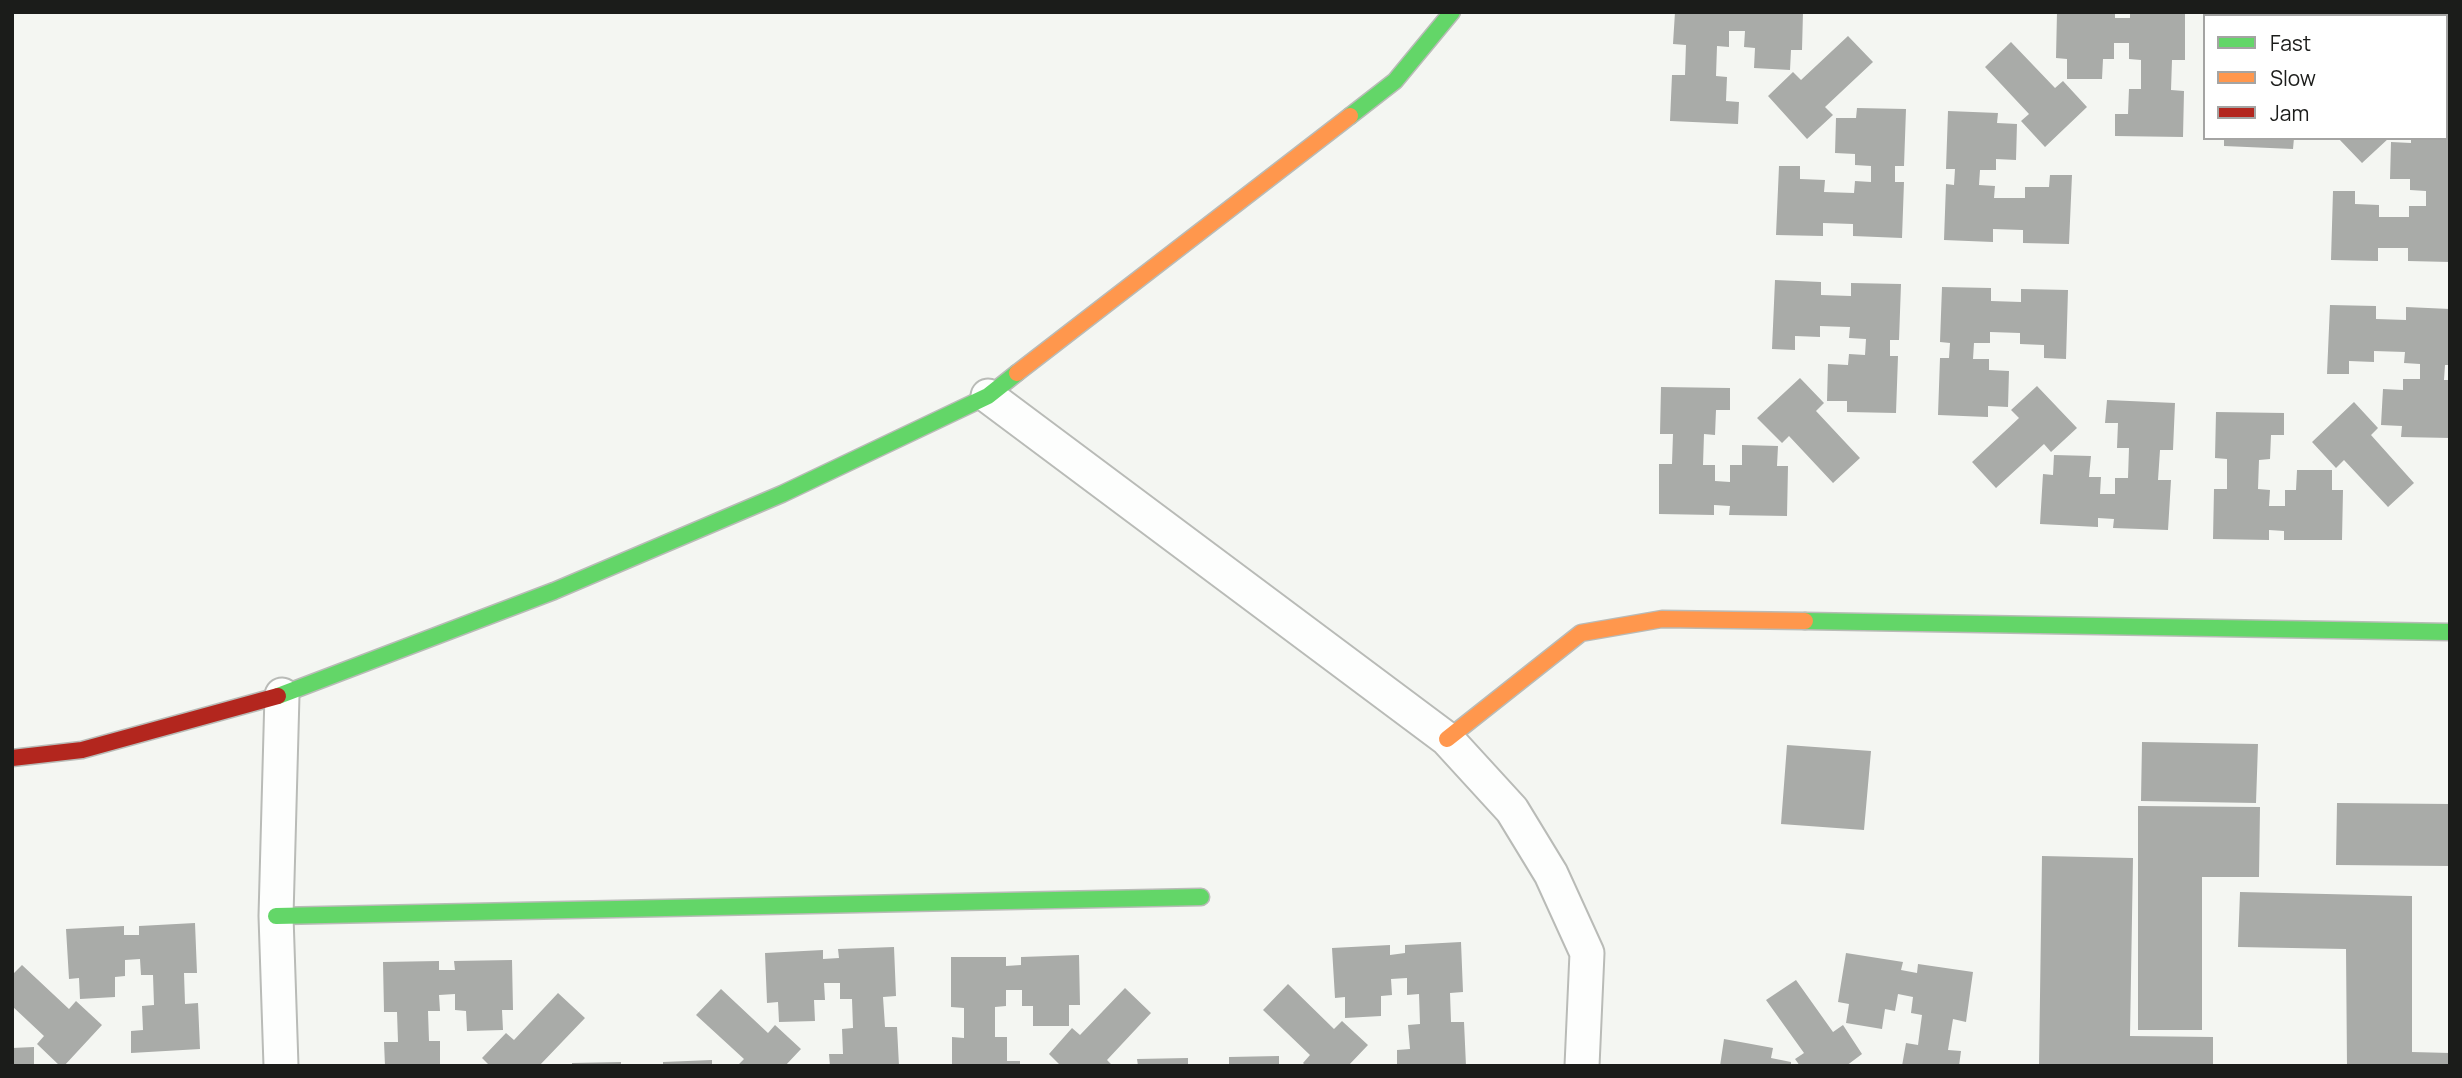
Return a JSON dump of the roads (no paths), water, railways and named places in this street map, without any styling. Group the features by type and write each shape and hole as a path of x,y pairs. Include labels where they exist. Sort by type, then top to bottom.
{"street":[{"path":"12,758 82,750 282,695 554,591 782,494 988,396 1395,81 1452,12"},
{"path":"988,396 1447,739 1512,810 1551,874 1587,953 1582,1066"},
{"path":"1447,739 1580,633 1662,619 2450,632"},
{"path":"281,1066 276,916 282,695"},
{"path":"276,916 1201,897"}]}
